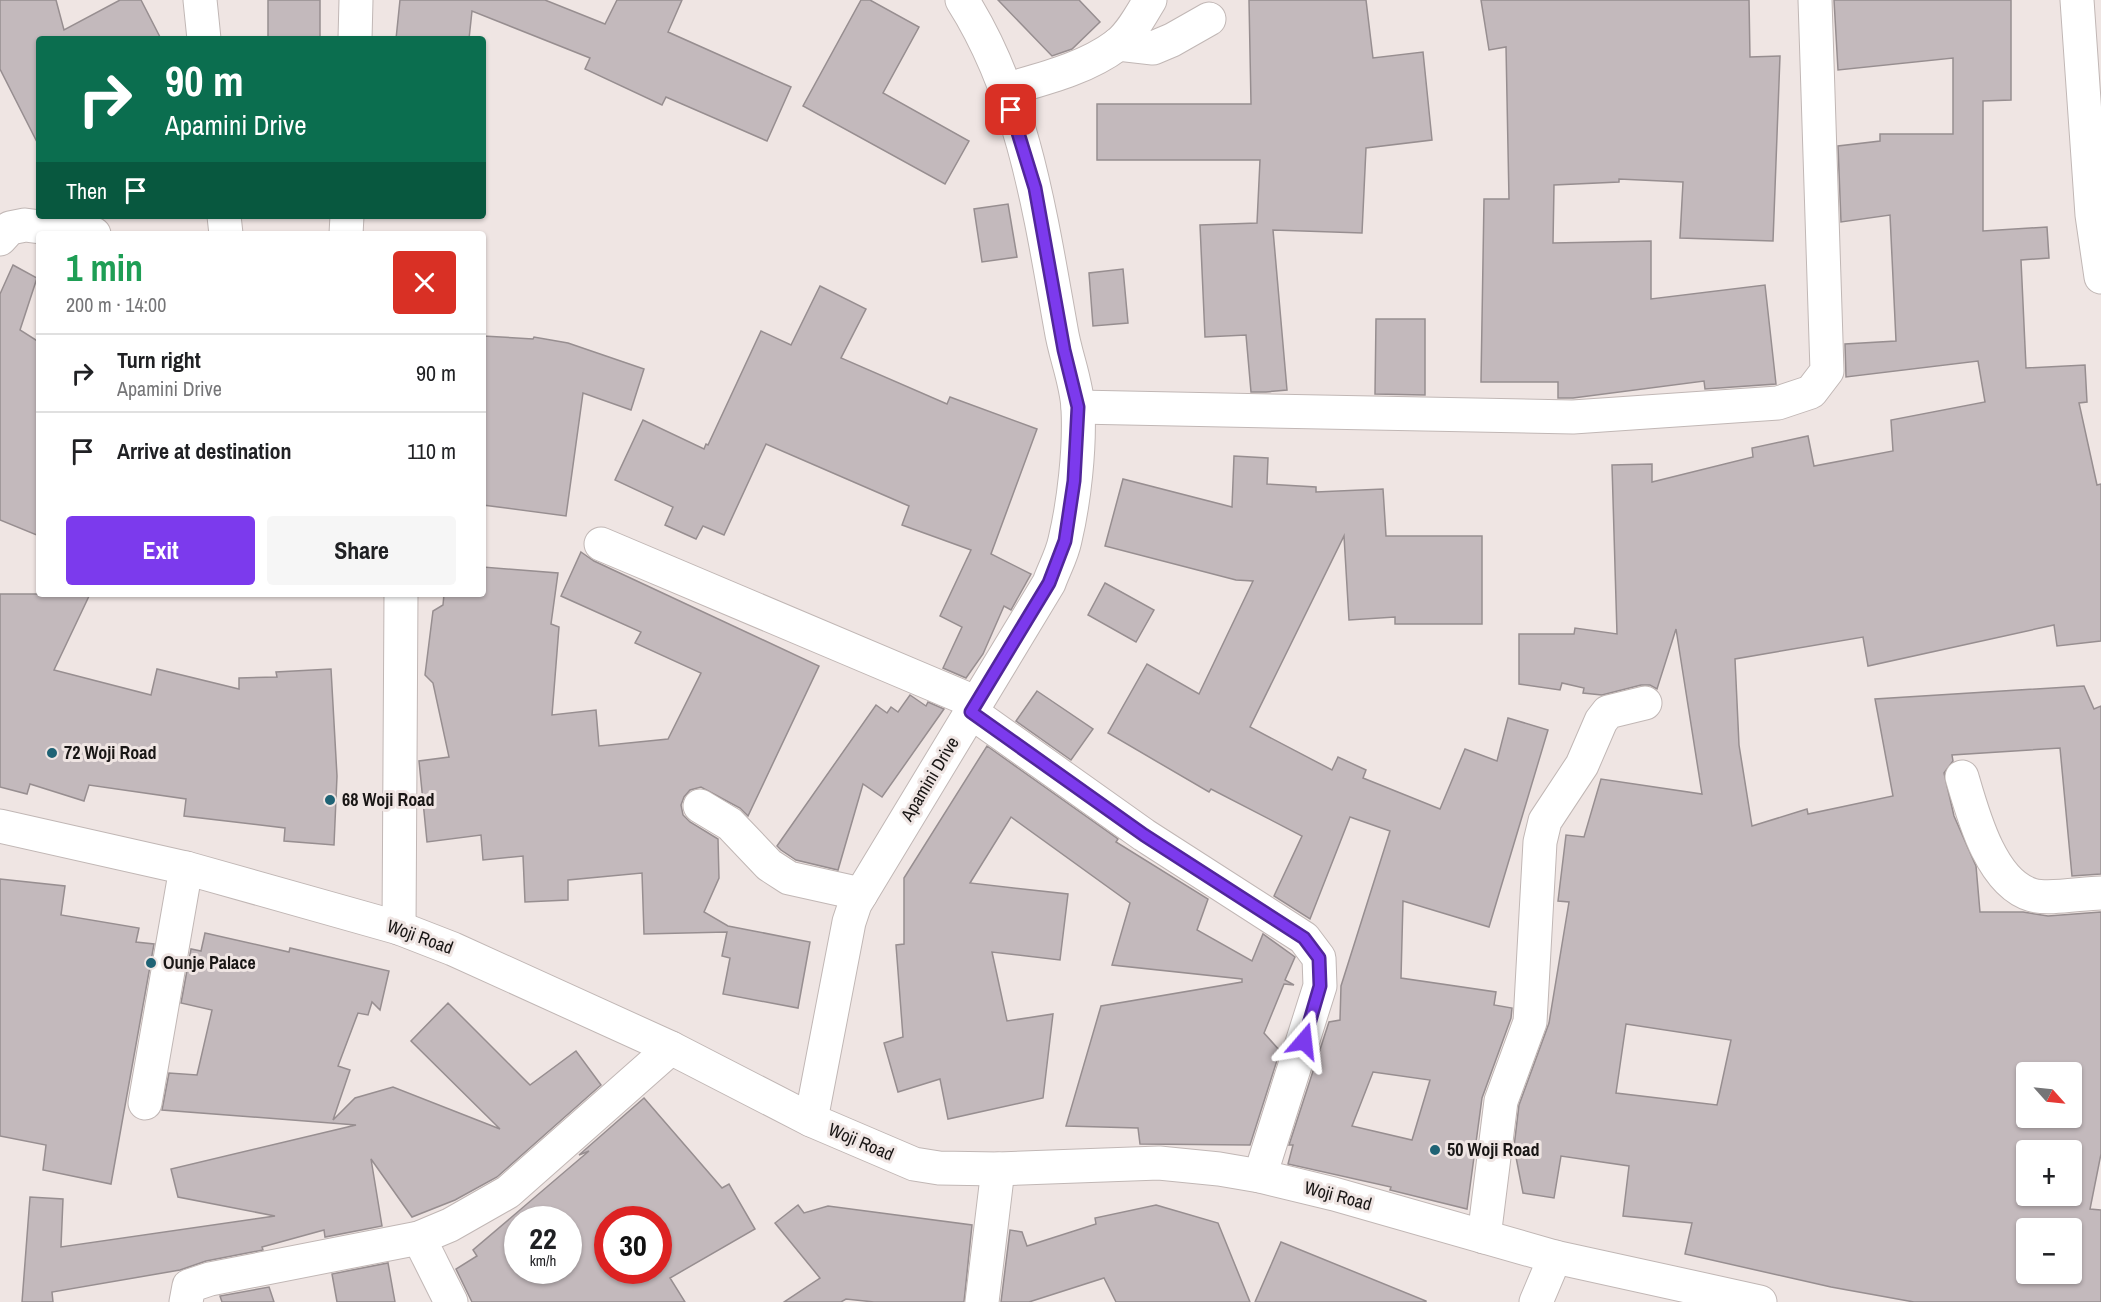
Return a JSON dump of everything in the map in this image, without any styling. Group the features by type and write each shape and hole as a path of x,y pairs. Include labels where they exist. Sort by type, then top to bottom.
{"street":[{"path":"200,0 204,36"},
{"path":"355,36 356,0"},
{"name":"Apamini Drive","path":"811,1120 849,922 861,894 1049,583 1065,541 1074,481 1078,407 1064,350 1035,188 1005,90 980,27 962,0"},
{"path":"1005,90 1090,61 1118,44 1140,18 1150,0"},
{"path":"1078,407 1574,417 1778,403 1811,392 1827,371 1815,0"},
{"path":"2078,0 2092,215 2101,277"},
{"path":"1118,44 1153,48 1209,19"},
{"path":"3,227 25,225 71,231"},
{"path":"601,544 974,707 1144,835 1304,938 1319,958 1320,986 1312,1018 1260,1176"},
{"path":"399,928 401,597"},
{"path":"1484,1237 1501,1101 1530,1022 1540,842 1545,821 1582,765 1600,721 1608,712 1645,703"},
{"path":"1962,777 1970,805 1999,872 2013,887 2034,896 2101,892"},
{"path":"700,806 730,824 769,865 789,878 861,894"},
{"name":"Woji Road","path":"0,826 186,868 399,928 453,949 671,1048 811,1120 914,1164 939,1168 998,1169 1159,1163 1260,1176 1555,1257 1760,1302"},
{"path":"145,1104 186,868"},
{"path":"186,1302 189,1286 210,1279 419,1238 450,1225 508,1192 671,1048"},
{"path":"982,1302 998,1169"},
{"path":"419,1238 451,1302"},
{"path":"1536,1302 1555,1257"}],"building":[{"path":"0,0 56,0 64,30 120,0 141,0 159,36 36,36 36,140 0,69"},
{"path":"268,0 320,0 320,36 268,36"},
{"path":"400,0 545,0 605,24 617,0 682,0 668,32 791,87 767,141 666,97 662,105 585,69 590,58 472,11 469,36 396,36"},
{"path":"861,0 870,0 919,27 883,93 969,141 945,184 803,106"},
{"path":"998,0 1079,0 1100,22 1072,49 1052,56"},
{"path":"1249,0 1366,0 1373,58 1423,52 1432,140 1366,148 1362,233 1273,230 1287,390 1266,392 1251,392 1246,335 1205,337 1200,225 1257,223 1260,160 1097,160 1097,104 1251,104"},
{"path":"1481,0 1749,0 1750,57 1780,56 1773,241 1680,238 1683,182 1619,179 1619,182 1554,185 1553,243 1651,241 1651,299 1765,285 1776,384 1705,389 1704,381 1558,398 1558,382 1481,382 1484,199 1509,199 1506,47 1489,50"},
{"path":"1834,0 2011,0 2011,100 1983,101 1983,231 2047,227 2049,258 2021,260 2026,368 2085,365 2087,402 2079,403 2097,485 2101,484 2101,641 2057,646 2054,625 1868,666 1863,637 1735,659 1739,745 1752,826 1807,809 1808,814 1893,796 1875,699 2084,686 2094,709 2101,706 2101,874 2072,876 2060,748 1952,755 1953,761 1944,773 1954,816 1976,866 1980,912 2023,912 2048,916 2101,912 2101,1154 2090,1209 2101,1210 2101,1302 1914,1302 1831,1287 1685,1254 1692,1223 1623,1216 1629,1166 1561,1156 1554,1198 1523,1193 1514,1147 1519,1105 1549,1023 1569,902 1558,901 1566,835 1584,837 1601,779 1702,794 1676,629 1657,689 1650,685 1641,685 1602,695 1583,693 1584,688 1562,683 1560,690 1519,684 1519,634 1574,634 1575,628 1617,634 1612,465 1652,464 1652,482 1753,457 1752,448 1808,436 1814,466 1893,451 1891,420 1985,402 1978,361 1846,377 1845,344 1896,341 1890,215 1841,222 1838,146 1880,141 1880,134 1953,134 1953,58 1838,70","holes":["1626,1024 1731,1040 1717,1105 1616,1093"]},
{"path":"1008,204 1017,257 982,262 974,209"},
{"path":"13,265 36,277 20,330 36,340 36,535 0,520 0,294"},
{"path":"1123,269 1128,323 1093,326 1089,273"},
{"path":"820,286 866,309 841,358 947,404 950,397 1037,429 991,554 1031,574 1011,610 1004,606 983,654 966,678 943,668 962,627 940,616 971,550 902,525 909,506 766,444 724,535 703,526 696,539 665,525 673,507 615,480 643,420 704,449 706,444 708,445 761,331 791,345"},
{"path":"1376,319 1425,319 1425,395 1375,394"},
{"path":"486,336 533,339 534,337 568,343 644,369 631,410 583,393 566,516 486,505"},
{"path":"1234,456 1268,458 1267,484 1316,487 1316,492 1383,489 1386,536 1482,536 1482,624 1395,624 1395,617 1349,620 1344,536 1250,727 1332,770 1338,757 1366,770 1363,778 1440,809 1465,749 1497,761 1508,718 1548,730 1489,927 1403,901 1401,978 1496,992 1494,1005 1512,1008 1511,1018 1482,1098 1467,1209 1390,1190 1391,1187 1288,1164 1293,1145 1289,1145 1329,1022 1340,1020 1341,986 1390,831 1350,817 1310,919 1274,896 1302,836 1211,789 1209,792 1108,733 1147,664 1199,694 1253,581 1236,580 1105,546 1123,479 1232,507","holes":["1373,1072 1430,1080 1412,1140 1352,1126"]},
{"path":"581,552 594,561 819,666 748,816 740,808 701,787 690,790 681,805 683,815 690,822 718,839 719,878 704,912 728,926 810,942 798,1008 723,994 730,958 722,956 727,932 644,934 642,873 568,880 568,900 525,902 523,856 483,860 481,835 427,842 419,761 449,757 433,683 425,675 433,611 443,605 444,597 486,597 486,567 558,573 551,624 559,627 552,715 596,710 599,746 668,739 701,673 635,643 641,632 561,596"},
{"path":"1105,583 1154,610 1136,642 1088,615"},
{"path":"0,594 89,597 54,670 151,695 157,669 239,689 239,678 277,677 276,672 331,669 337,776 334,845 284,841 285,828 184,816 186,799 89,785 84,801 30,784 27,794 0,787"},
{"path":"1037,691 1093,729 1071,760 1016,721"},
{"path":"910,695 926,706 928,702 944,709 882,797 863,784 838,870 796,860 781,850 777,846 876,705 887,713 891,707 898,712"},
{"path":"987,746 1118,839 1116,842 1208,899 1197,930 1252,961 1263,934 1295,957 1285,980 1294,985 1284,984 1264,1033 1280,1051 1250,1145 1140,1144 1138,1128 1066,1126 1101,1006 1242,982 1242,979 1112,965 1130,903 1011,817 970,883 1068,894 1060,960 992,952 1007,1021 1053,1014 1043,1098 948,1119 940,1079 898,1092 884,1043 903,1037 896,945 904,944 904,878"},
{"path":"0,879 65,886 61,915 139,928 136,942 154,944 111,1184 43,1170 46,1145 0,1136"},
{"path":"205,933 289,952 290,948 389,971 380,1010 372,1002 368,1015 358,1013 338,1066 350,1070 333,1120 355,1098 393,1087 500,1129 411,1041 448,1003 530,1085 576,1051 601,1085 497,1177 455,1200 412,1217 371,1159 382,1226 325,1237 324,1230 262,1247 263,1250 206,1261 180,1270 52,1292 53,1302 22,1302 30,1197 63,1199 61,1247 275,1216 178,1197 171,1169 356,1125 162,1110 169,1073 197,1075 212,1010 181,1003 191,949 201,951"},
{"path":"644,1098 722,1188 729,1184 755,1229 672,1277 672,1206 594,1206 594,1284 672,1284 672,1281 685,1302 472,1302 456,1269 477,1256 473,1250 504,1224 504,1284 582,1284 582,1206 525,1206 589,1151 579,1155"},
{"path":"798,1205 804,1213 828,1206 972,1225 964,1302 874,1302 846,1299 841,1302 784,1302 820,1278 775,1223"},
{"path":"1156,1205 1218,1223 1250,1302 1116,1302 1104,1278 1029,1302 1001,1302 1010,1230 1022,1232 1027,1246 1096,1224 1095,1218"},
{"path":"1281,1242 1426,1301 1426,1302 1255,1302"},
{"path":"388,1263 395,1302 337,1302 332,1274"},
{"path":"269,1287 274,1302 222,1302 220,1296"}],"place":[{"name":"72 Woji Road","path":"52,753"},
{"name":"68 Woji Road","path":"330,800"},
{"name":"Ounje Palace","path":"151,963"},
{"name":"50 Woji Road","path":"1435,1150"}],"route":[{"path":"1011,110 1035,188 1064,350 1078,407 1074,481 1065,541 1049,583 971,712 1144,835 1304,938 1319,958 1320,986 1304,1041"}]}
